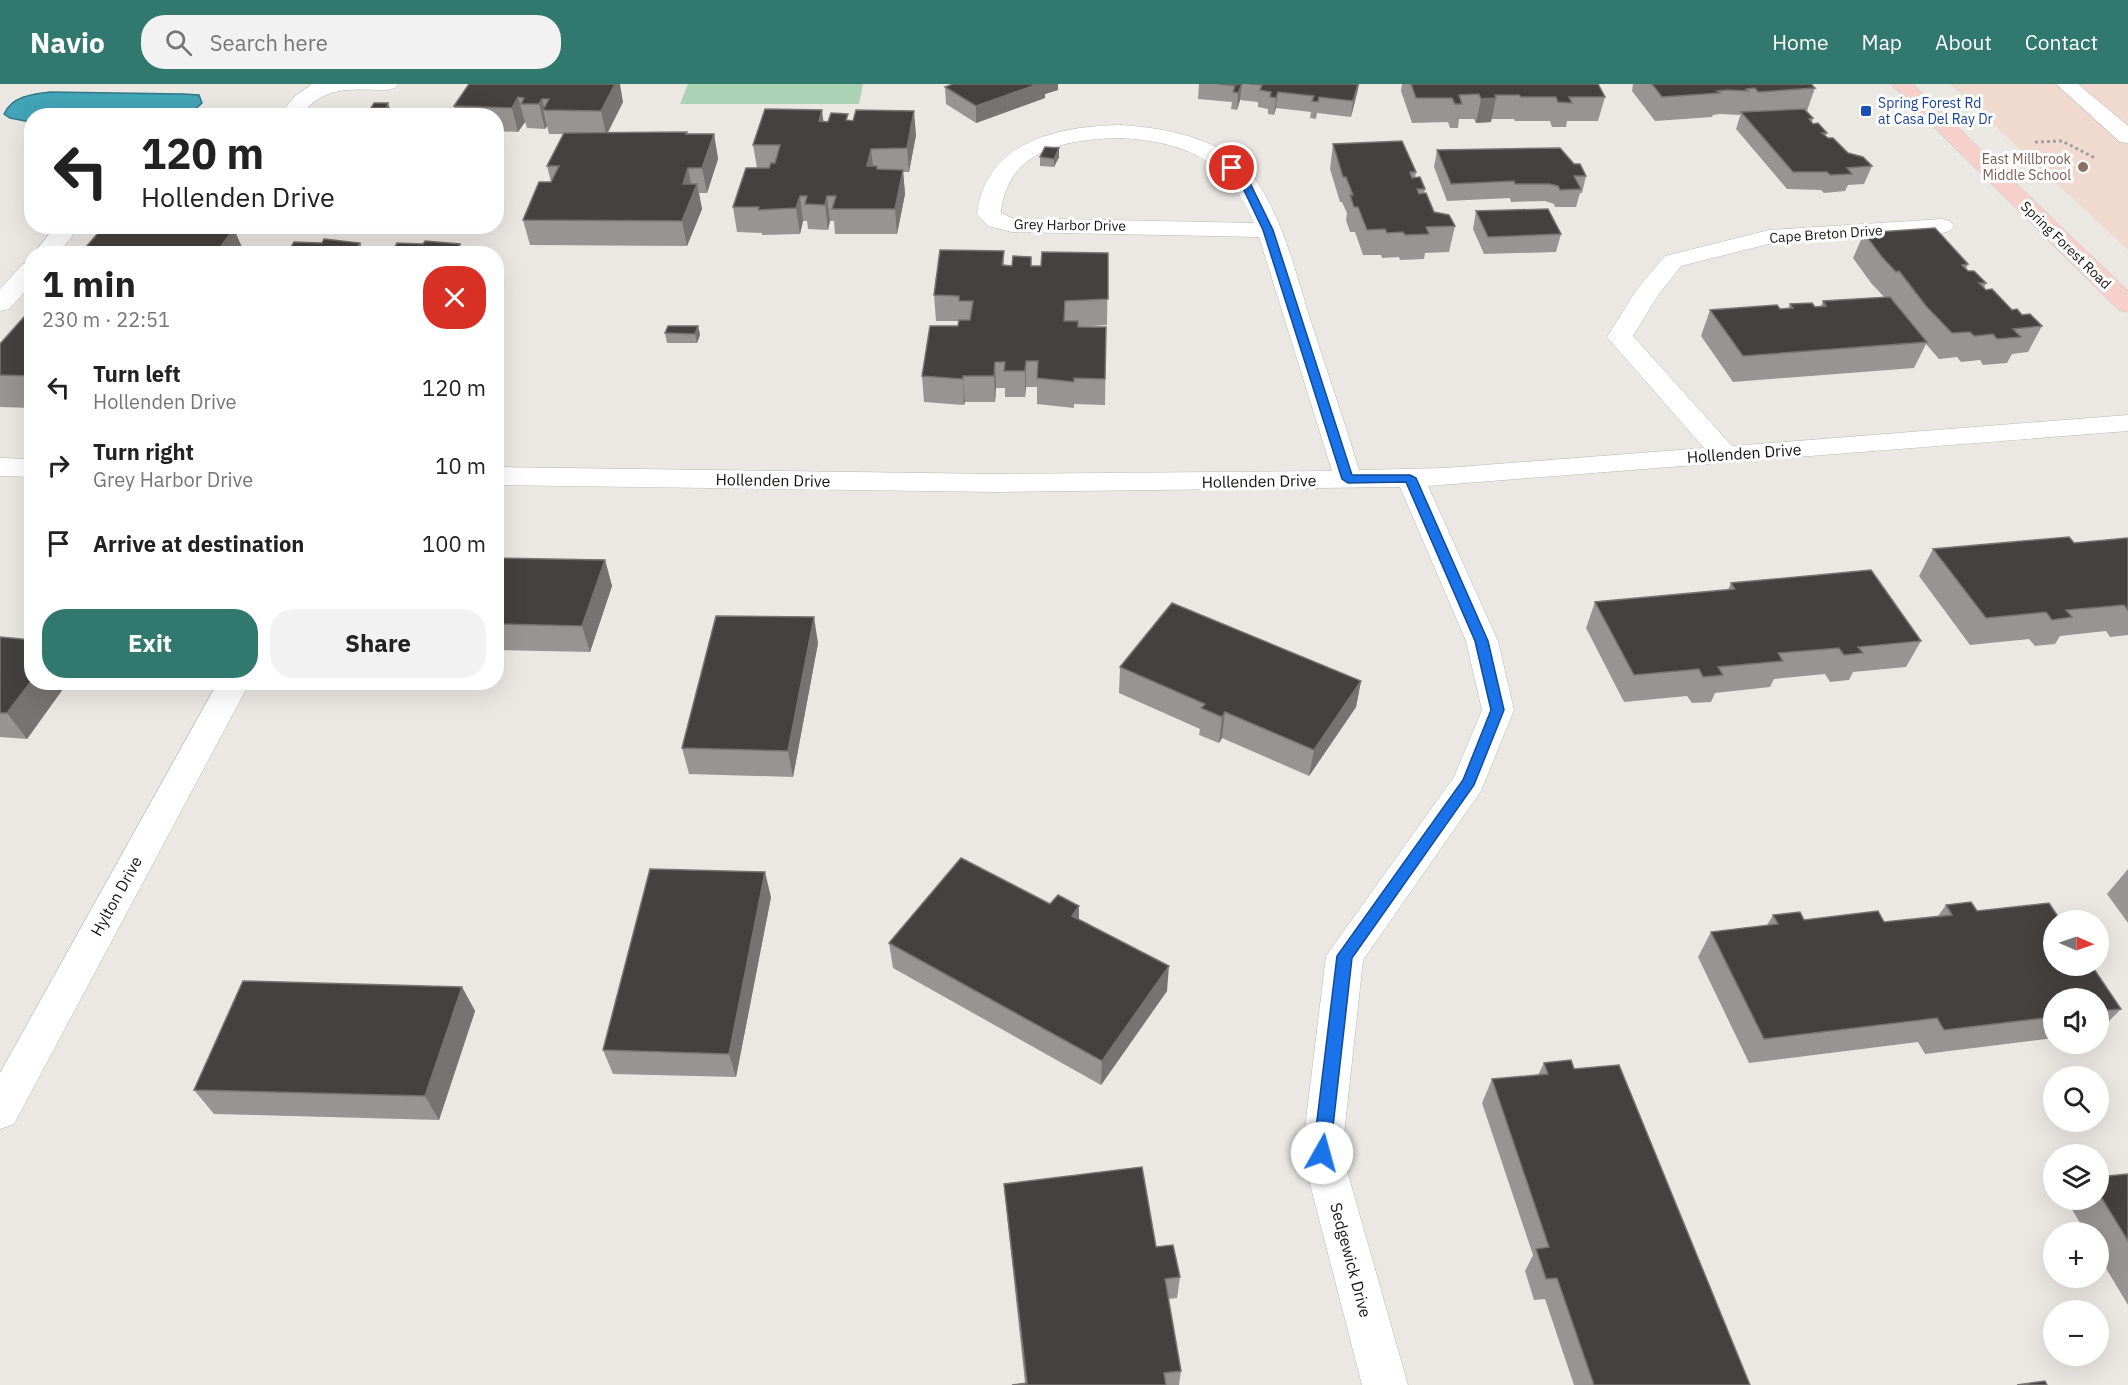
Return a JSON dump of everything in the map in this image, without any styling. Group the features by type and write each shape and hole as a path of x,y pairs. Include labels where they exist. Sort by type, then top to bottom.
{"main road":[{"name":"Spring Forest Road","path":"1901,84 2128,305"}],"street":[{"path":"295,108 303,96 314,89 347,84 388,84"},
{"path":"2066,84 2128,137"},
{"name":"Grey Harbor Drive","path":"1268,230 1012,225 996,221 989,214 989,206 1009,167 1028,150 1045,141 1068,135 1143,134 1187,141 1232,168 1245,183 1268,230 1348,479"},
{"name":"Cape Breton Drive","path":"1724,454 1620,338 1646,294 1673,261 1769,237 1942,226"},
{"path":"52,246 62,234"},
{"path":"0,304 24,278"},
{"name":"Hollenden Drive","path":"504,476 997,483 1410,478 2128,423"},
{"path":"0,467 24,468"},
{"name":"Sedgewick Drive","path":"1385,1385 1322,1153 1345,956 1469,782 1498,710 1482,641 1410,478"},
{"name":"Hylton Drive","path":"0,1111 230,690"}],"path":[{"path":"2035,142 2062,141 2100,160"}],"shaded area":[{"name":"East Millbrook Middle School","path":"1950,84 2128,84 2128,250"}],"green space":[{"path":"688,84 863,84 859,104 680,104"}],"water":[{"path":"50,92 183,94 199,95 202,103 197,108 24,108 24,121 10,118 4,114 12,103 30,95"}],"building":[{"path":"469,84 615,84 601,111 543,110 549,99 542,99 539,104 521,104 524,98 518,97 512,108 454,106"},
{"path":"953,84 1038,84 976,106 945,87"},
{"path":"1219,84 1242,84 1238,93 1233,92 1235,86"},
{"path":"1250,84 1358,84 1353,101 1319,97 1318,102 1312,101 1314,96 1278,92 1276,98 1270,97 1271,92 1260,90 1262,85"},
{"path":"1411,84 1598,84 1605,97 1569,97 1572,103 1558,102 1556,97 1521,97 1519,95 1495,95 1496,98 1481,99 1479,94 1459,95 1462,104 1455,104 1452,98 1416,98"},
{"path":"1652,84 1811,84 1815,88 1758,92 1755,88 1746,89 1748,91 1727,90 1717,91 1720,93 1662,97"},
{"path":"374,103 388,103 386,108 371,108"},
{"path":"765,109 822,110 819,121 828,122 831,113 848,114 846,120 853,121 856,110 914,111 907,148 871,149 867,166 877,166 877,169 903,170 895,209 832,209 836,196 827,196 825,205 805,204 807,196 800,196 796,208 758,210 759,207 733,207 746,168 769,168 771,163 775,163 780,145 753,145"},
{"path":"1804,109 1813,118 1809,119 1813,124 1818,123 1827,133 1822,133 1828,138 1833,138 1848,153 1863,157 1872,166 1847,168 1852,174 1793,172 1741,112"},
{"path":"687,132 686,134 714,134 702,168 688,168 683,184 697,184 682,221 523,220 539,182 551,182 559,166 547,166 564,133"},
{"path":"1402,141 1416,172 1410,172 1412,178 1420,177 1425,189 1417,189 1419,194 1426,193 1434,212 1449,215 1455,226 1426,227 1429,234 1405,235 1403,232 1387,233 1385,229 1367,230 1358,207 1354,207 1350,195 1353,195 1346,177 1343,177 1333,144"},
{"path":"1045,147 1059,148 1054,159 1040,157"},
{"path":"1560,148 1574,164 1580,164 1586,176 1574,176 1581,189 1560,190 1558,186 1549,184 1515,184 1514,181 1451,184 1437,150"},
{"path":"1548,209 1561,234 1488,237 1476,211"},
{"path":"1935,228 1968,264 1962,265 1968,271 1974,271 1986,283 1979,283 1986,290 1992,289 2012,310 2017,309 2022,315 2030,314 2042,326 2013,329 2021,337 1997,339 1993,334 1974,336 1970,332 1952,333 1926,306 1899,271 1896,272 1882,257 1864,233"},
{"path":"97,234 230,234 221,246 87,246"},
{"path":"324,239 360,243 358,246 292,246 294,242 322,243"},
{"path":"425,241 460,244 459,246 395,246 397,243 423,244"},
{"path":"940,250 1004,251 1002,265 1012,266 1013,256 1031,257 1031,266 1041,266 1042,252 1108,253 1108,299 1065,301 1064,321 1078,321 1078,327 1106,327 1105,379 1074,378 1074,382 1037,378 1038,361 1026,361 1025,371 1004,371 1005,362 995,362 994,376 963,376 963,379 922,376 930,326 958,326 959,320 970,320 973,301 959,301 959,296 934,295"},
{"path":"1890,297 1927,342 1743,356 1710,310 1777,305 1780,309 1793,308 1790,304 1812,303 1815,307 1826,306 1823,301"},
{"path":"24,317 24,376 0,375 0,344"},
{"path":"668,326 698,326 695,334 665,333"},
{"path":"2069,537 2074,543 2128,538 2128,610 2124,605 2066,610 2072,617 2052,620 2046,612 1986,618 1933,549"},
{"path":"504,558 605,560 582,626 504,624"},
{"path":"1871,570 1921,641 1858,647 1863,653 1844,655 1839,648 1778,653 1783,661 1718,667 1723,675 1703,677 1699,669 1634,675 1595,602 1735,589 1731,583"},
{"path":"1172,603 1361,681 1314,750 1225,712 1222,717 1201,708 1205,704 1120,667"},
{"path":"716,616 814,617 788,751 682,748"},
{"path":"0,637 24,639 24,690 7,713 0,713"},
{"path":"961,858 1050,904 1058,895 1079,906 1072,916 1169,966 1102,1061 889,943"},
{"path":"650,869 765,872 729,1054 603,1050"},
{"path":"1971,902 1977,911 2049,903 2054,910 2043,910 2043,976 2099,976 2107,988 2043,988 2043,1018 1944,1030 1937,1018 1764,1039 1711,932 1778,924 1773,915 1800,912 1804,920 1878,911 1884,922 1952,915 1946,905"},
{"path":"243,981 462,987 425,1096 194,1090"},
{"path":"2109,991 2121,1009 2109,1010"},
{"path":"1571,1060 1574,1069 1619,1065 1750,1385 1594,1385 1557,1278 1546,1279 1536,1249 1549,1247 1492,1079 1548,1074 1544,1063"},
{"path":"1142,1167 1156,1247 1173,1245 1180,1277 1165,1279 1181,1371 1164,1373 1166,1385 1012,1385 1027,1383 1004,1184"},
{"path":"2128,1174 2128,1241 2109,1210 2109,1176"},
{"path":"2045,1381 2047,1385 2017,1385"}],"place":[{"name":"Spring Forest Rd at Casa Del Ray Dr","path":"1866,111"},
{"name":"East Millbrook Middle School","path":"2083,167"}],"route":[{"path":"1232,168 1245,183 1268,230 1348,479 1410,478 1422,510 1448,562 1482,641 1498,710 1469,782 1345,956 1322,1153"}]}
